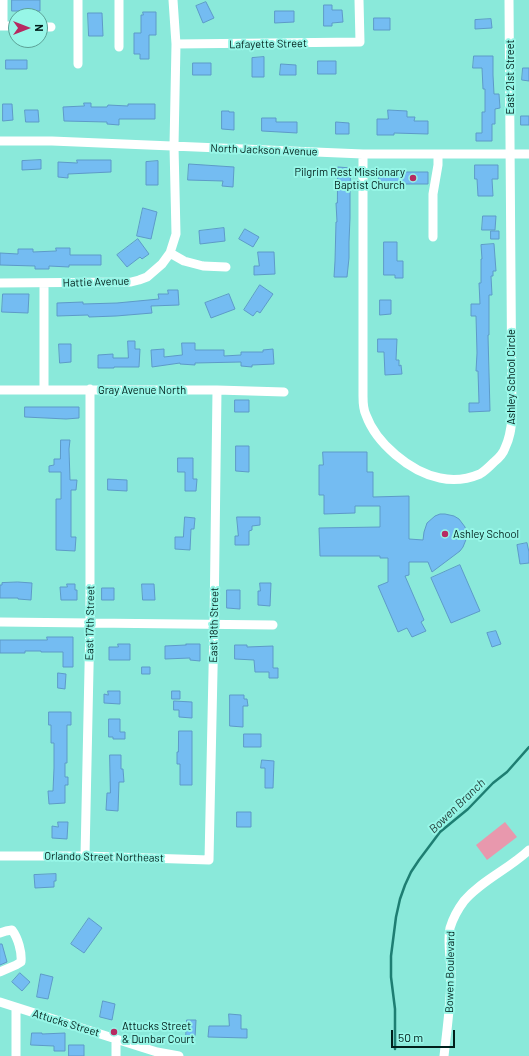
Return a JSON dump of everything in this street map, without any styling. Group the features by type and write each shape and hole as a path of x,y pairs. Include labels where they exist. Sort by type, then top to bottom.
{"street":[{"path":"1,26 4,0"},
{"path":"78,0 78,64"},
{"path":"119,0 119,47"},
{"path":"173,0 176,44 174,146"},
{"name":"Lafayette Street","path":"176,44 360,42 359,0"},
{"name":"East 21st Street","path":"509,0 510,154"},
{"name":"North Jackson Avenue","path":"0,141 52,141 363,154 529,154"},
{"name":"Hattie Avenue","path":"0,283 44,284 131,282 139,280 156,270 170,254 176,234 174,146"},
{"name":"Ashley School Circle","path":"363,154 363,396 366,415 370,426 382,442 403,461 432,476 458,479 480,474 496,461 505,449 511,429 512,361 510,154"},
{"path":"432,237 432,194 437,172 438,154"},
{"path":"170,254 184,261 203,266 226,267"},
{"path":"44,284 44,390"},
{"name":"Gray Avenue North","path":"0,390 90,389 284,392"},
{"name":"East 17th Street","path":"85,856 90,622 90,389"},
{"name":"East 18th Street","path":"209,860 217,390"},
{"path":"0,622 273,624"},
{"name":"Bowen Boulevard","path":"444,1056 449,1014 451,973 450,930 455,916 463,902 476,889 529,850"},
{"name":"Orlando Street Northeast","path":"0,856 85,856 209,860"},
{"path":"0,933 12,930 19,946 21,962 0,972"},
{"name":"Attucks Street","path":"0,1002 157,1052 179,1056"},
{"path":"16,1008 16,1056"},
{"path":"116,1039 116,1056"}],"shaded area":[{"path":"505,822 517,837 487,860 476,845"}],"building":[{"path":"12,0 40,0 40,8 12,8"},
{"path":"206,2 214,18 203,23 196,6"},
{"path":"324,5 332,5 332,10 342,10 343,22 332,23 332,26 324,26"},
{"path":"275,11 294,11 294,22 275,23"},
{"path":"143,12 156,12 156,35 149,35 149,59 140,59 140,54 134,54 134,33 141,33 141,15 143,15"},
{"path":"88,13 102,13 103,36 89,36"},
{"path":"374,18 390,18 390,30 374,30"},
{"path":"491,19 492,28 475,29 475,20"},
{"path":"474,56 493,56 494,94 499,94 500,108 495,109 495,124 492,124 492,141 476,141 476,133 482,133 482,112 485,112 485,89 483,89 482,68 473,68"},
{"path":"264,57 264,77 252,77 252,58"},
{"path":"6,60 27,60 27,69 6,69"},
{"path":"318,61 336,61 336,74 318,74"},
{"path":"193,63 211,63 211,75 193,75"},
{"path":"281,64 296,65 296,75 280,75"},
{"path":"523,68 529,68 529,81 522,80"},
{"path":"84,103 91,103 91,107 107,107 108,105 128,106 128,104 155,104 155,119 119,119 119,125 107,124 107,122 64,121 63,107 84,106"},
{"path":"3,104 12,104 13,120 3,121"},
{"path":"25,110 38,110 39,122 26,122"},
{"path":"388,110 407,111 407,117 415,117 414,121 428,121 428,134 394,133 394,135 377,135 377,119 388,119"},
{"path":"222,111 234,112 234,130 222,129"},
{"path":"521,116 529,116 529,125 521,125"},
{"path":"262,118 276,118 276,122 297,122 297,133 262,131"},
{"path":"336,122 349,123 349,134 336,134"},
{"path":"41,160 41,169 22,170 22,161"},
{"path":"77,160 111,160 111,172 68,174 68,178 58,177 58,162 77,163"},
{"path":"158,161 158,185 146,185 146,162"},
{"path":"189,164 234,167 233,187 222,186 223,181 188,180"},
{"path":"475,165 498,165 498,179 492,179 493,196 478,196 477,179 475,179"},
{"path":"338,167 351,168 349,258 347,277 334,277"},
{"path":"379,170 391,170 391,172 428,172 428,184 379,184"},
{"path":"143,208 157,212 151,239 137,236"},
{"path":"483,216 496,216 495,230 482,230"},
{"path":"224,228 225,241 200,244 199,231"},
{"path":"245,229 259,237 253,247 239,239"},
{"path":"491,231 499,231 499,239 491,239"},
{"path":"138,239 149,254 142,259 140,257 127,267 117,255"},
{"path":"384,242 397,242 397,261 403,261 403,278 395,278 395,275 384,275"},
{"path":"494,244 496,271 493,271 493,276 491,276 492,295 489,295 488,335 490,411 469,412 469,403 479,403 478,371 476,371 476,316 471,316 471,304 480,304 479,283 481,283 481,245"},
{"path":"56,248 70,248 70,255 101,255 101,265 69,265 69,267 49,266 49,269 35,269 35,266 0,265 0,253 18,254 18,249 33,249 33,252 56,251"},
{"path":"258,252 274,252 275,274 254,275 254,266 259,266"},
{"path":"260,285 273,294 260,313 257,311 253,316 244,310"},
{"path":"168,290 178,290 179,305 151,306 152,313 89,317 88,315 57,316 57,303 117,303 159,299 158,294 168,294"},
{"path":"3,294 29,294 28,313 2,312"},
{"path":"229,294 235,309 211,318 205,303"},
{"path":"380,300 391,300 391,314 380,315"},
{"path":"378,339 397,339 396,360 399,360 399,366 401,365 402,374 385,375 384,352 378,352"},
{"path":"128,341 135,341 135,349 140,349 139,367 98,368 98,355 113,354 113,358 128,358"},
{"path":"182,343 195,343 195,350 224,350 224,356 241,355 241,352 263,352 263,350 273,349 274,364 252,365 252,367 241,366 241,362 195,363 195,365 180,363 152,367 151,350 164,349 164,357 182,355"},
{"path":"59,344 71,344 71,362 60,363"},
{"path":"235,400 249,400 249,412 235,412"},
{"path":"25,407 79,407 79,418 66,419 25,417"},
{"path":"61,440 70,440 70,480 77,480 76,490 71,490 71,537 76,537 75,551 56,550 56,499 61,499 61,472 49,472 49,466 54,465 54,459 60,459"},
{"path":"236,446 249,446 249,472 236,471"},
{"path":"323,452 367,452 367,472 373,472 373,497 409,496 409,539 423,540 427,523 435,516 440,514 454,516 459,519 465,527 467,537 463,547 460,551 432,572 428,562 409,562 409,575 405,576 424,620 421,622 426,631 412,637 407,628 398,632 378,586 388,582 388,558 380,558 380,556 320,556 319,528 380,527 380,506 355,506 355,513 324,514 324,495 319,495 319,465 323,465"},
{"path":"178,458 193,458 193,479 197,479 196,491 185,491 185,472 178,472"},
{"path":"108,479 127,480 127,491 108,490"},
{"path":"185,517 195,518 194,529 191,529 190,550 175,549 175,537 183,537"},
{"path":"237,517 260,517 260,525 252,526 252,530 249,531 249,545 235,545 235,536 238,536"},
{"path":"527,543 529,563 520,564 517,545"},
{"path":"460,565 480,611 451,623 431,578"},
{"path":"2,583 32,583 31,600 0,598 0,585 2,585"},
{"path":"260,583 271,583 270,606 258,605 258,591 260,591"},
{"path":"67,584 75,584 75,590 77,590 77,600 61,600 60,587 67,587"},
{"path":"142,584 154,584 155,600 143,600"},
{"path":"102,588 114,588 114,600 102,600"},
{"path":"227,590 240,590 240,609 227,608"},
{"path":"496,631 501,644 492,647 487,633"},
{"path":"47,637 73,637 73,667 63,667 63,652 25,651 25,653 0,653 0,640 47,640"},
{"path":"118,644 130,644 130,660 109,660 109,647 118,647"},
{"path":"200,644 200,661 190,660 190,658 165,659 165,646"},
{"path":"235,645 247,645 247,647 273,646 273,668 278,668 278,678 269,678 269,672 255,672 254,660 235,659"},
{"path":"142,667 150,667 150,674 142,674"},
{"path":"58,673 66,674 65,689 58,688"},
{"path":"108,691 120,691 120,704 104,703 104,694 108,695"},
{"path":"172,691 180,691 180,699 172,699"},
{"path":"230,695 244,695 244,699 247,699 248,706 243,706 243,727 230,726"},
{"path":"174,701 192,702 192,718 179,717 179,710 174,710"},
{"path":"49,712 71,712 71,725 67,725 67,763 65,763 65,777 68,777 68,785 65,785 65,803 49,804 48,791 53,791 54,743 51,743"},
{"path":"109,719 120,719 120,732 125,732 125,739 113,739 113,737 109,737"},
{"path":"179,731 192,731 192,785 180,785 180,764 177,764"},
{"path":"244,734 261,734 261,747 244,747"},
{"path":"110,755 121,755 121,769 123,769 124,782 119,782 118,811 106,810 107,793 110,793"},
{"path":"262,760 274,761 273,788 265,788 265,768 261,768"},
{"path":"237,812 251,812 251,827 237,827"},
{"path":"58,822 68,822 67,839 52,838 52,826 58,827"},
{"path":"56,874 54,887 35,888 34,875"},
{"path":"89,918 102,928 84,953 71,944"},
{"path":"0,944 2,944 7,962 0,965"},
{"path":"20,973 30,982 22,991 12,982"},
{"path":"41,974 53,977 48,999 37,997"},
{"path":"103,1001 115,1004 112,1020 100,1017"},
{"path":"229,1014 241,1015 241,1029 247,1029 247,1038 208,1037 209,1026 229,1026"},
{"path":"187,1020 196,1020 195,1038 186,1038"},
{"path":"32,1033 65,1033 65,1051 54,1051 54,1046 31,1045"},
{"path":"69,1045 84,1045 84,1056 69,1056"}],"waterway":[{"name":"Bowen Branch","path":"395,1049 395,1009 391,977 391,956 396,917 405,885 411,872 440,832 468,809 493,783 507,772 529,747"}],"place":[{"name":"Pilgrim Rest Missionary Baptist Church","path":"413,178"},
{"name":"Ashley School","path":"445,534"},
{"name":"Attucks Street & Dunbar Court","path":"114,1032"}]}
